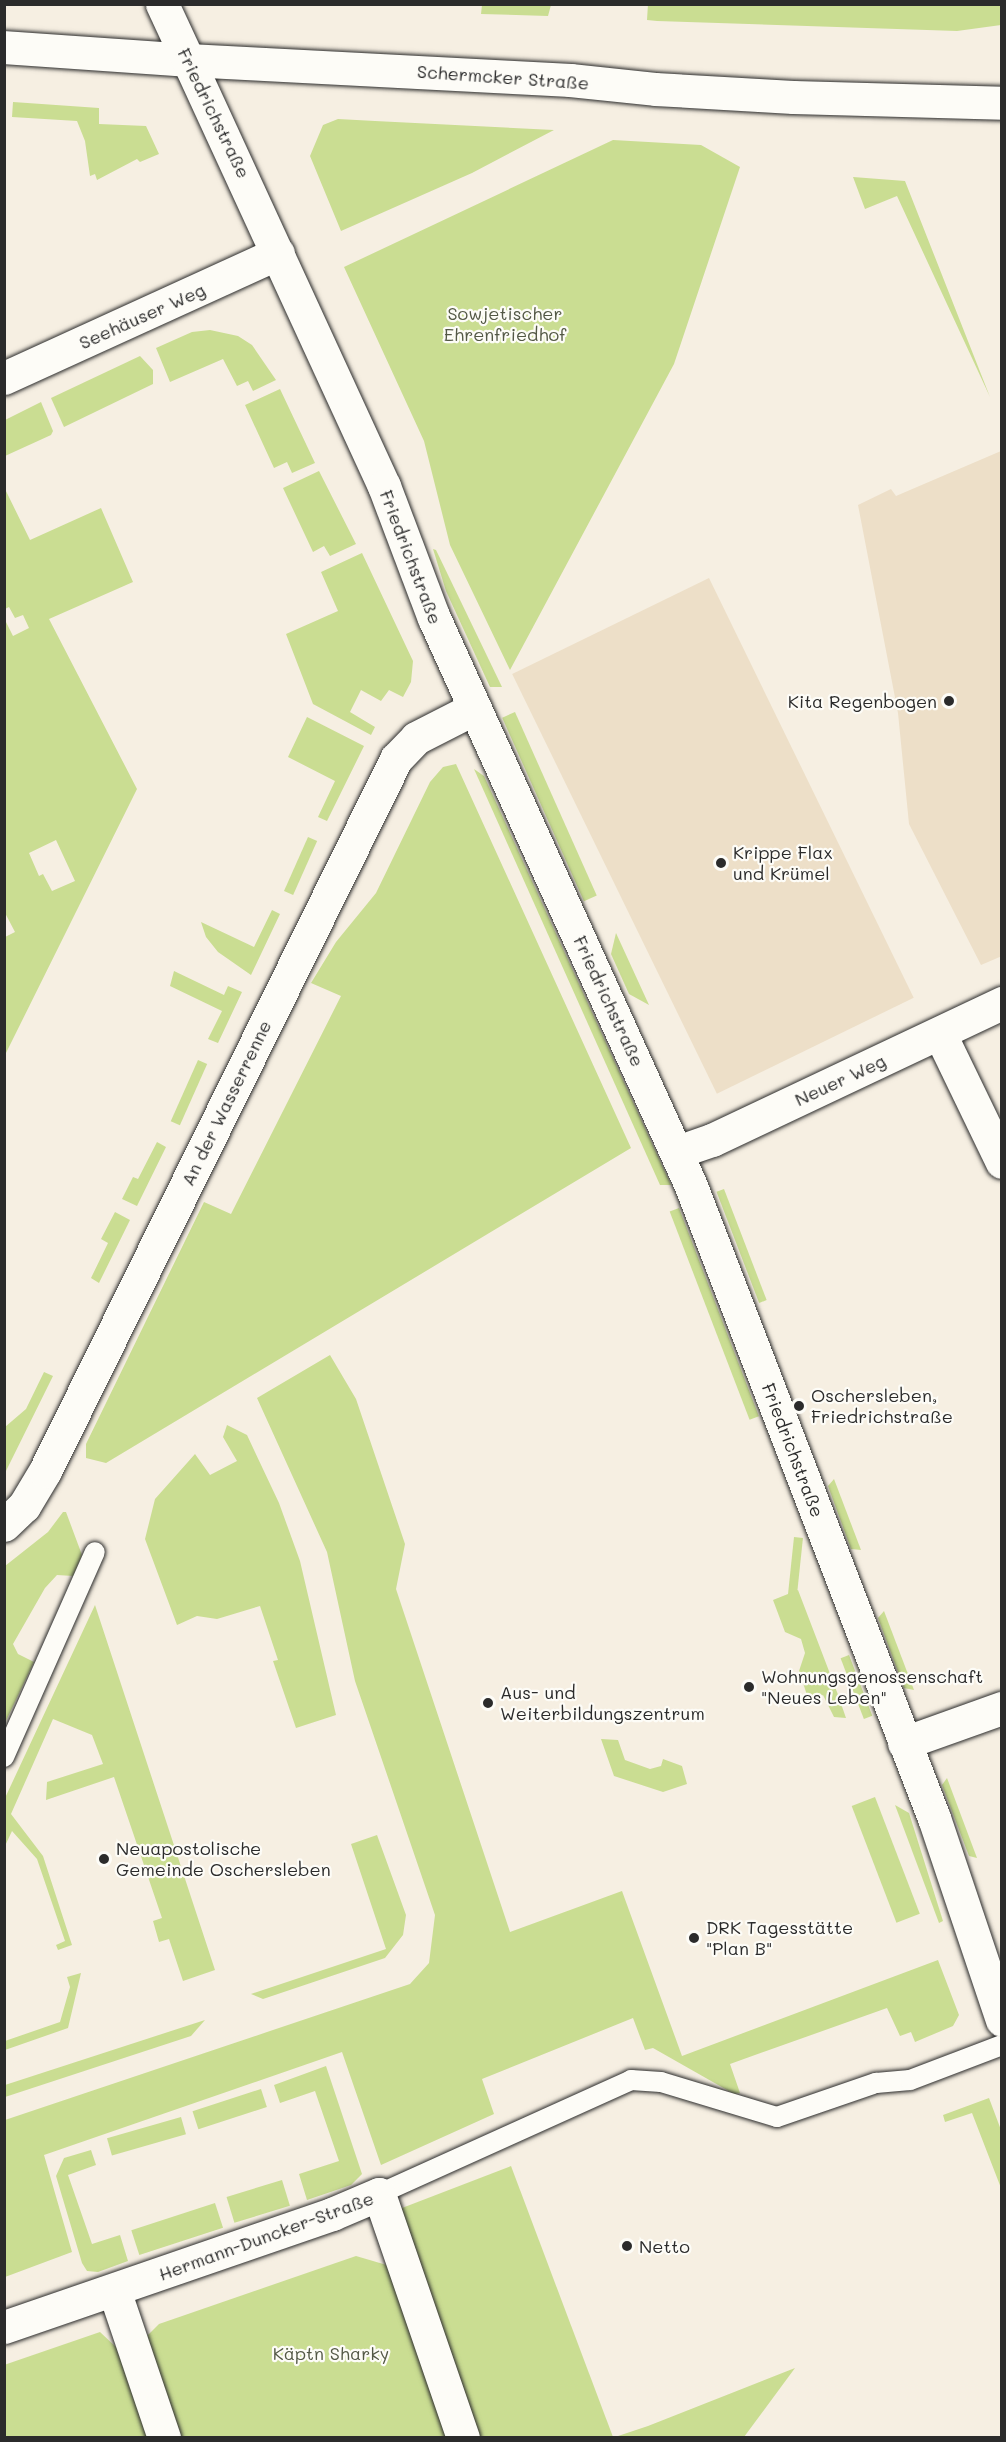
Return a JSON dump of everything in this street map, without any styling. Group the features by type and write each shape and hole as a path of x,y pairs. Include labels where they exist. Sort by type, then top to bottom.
{"street":[{"name":"Friedrichstraße","path":"162,4 384,486 419,581 677,1152 953,1872 1002,2020"},
{"name":"Schermcker Straße","path":"4,47 188,60 547,78 736,94 1002,104"},
{"name":"Seehäuser Weg","path":"4,378 278,253"},
{"name":"An der Wasserrenne","path":"4,1525 24,1506 45,1472 390,769 416,738 475,708"},
{"name":"Neuer Weg","path":"677,1152 712,1140 1002,1003"},
{"path":"940,1034 1002,1162"},
{"path":"904,1743 1002,1707"},
{"name":"Hermann-Duncker-Straße","path":"4,2327 332,2214 380,2193 463,2438"},
{"path":"114,2290 164,2438"}],"lane":[{"path":"4,1757 95,1552"},
{"path":"380,2193 632,2080 661,2082 777,2117 876,2083 910,2080 1002,2045"}],"shaded area":[{"name":"Kita Regenbogen","path":"1001,451 1002,956 981,965 909,824 898,713 858,505 891,489 896,496"},
{"name":"Krippe Flax und Krümel","path":"709,578 914,998 717,1094 512,674"}],"green space":[{"path":"482,4 551,5 548,16 481,14"},
{"path":"648,4 1001,5 1001,25 957,31 657,21 647,20"},
{"path":"13,102 99,108 99,124 146,126 159,154 140,162 137,159 97,180 95,174 90,176 85,141 77,121 12,117"},
{"path":"338,119 554,130 472,173 341,231 310,156 323,125"},
{"name":"Sowjetischer Ehrenfriedhof","path":"613,140 701,145 740,167 674,364 510,670 450,545 424,441 344,267"},
{"path":"853,177 905,181 990,397 897,196 865,209"},
{"path":"210,330 238,336 252,345 276,380 253,391 248,381 237,386 223,359 170,382 156,348 192,332"},
{"path":"140,356 153,370 153,384 64,427 51,398"},
{"path":"280,389 315,463 292,473 287,462 274,468 245,405"},
{"path":"41,402 53,431 51,435 5,456 5,420"},
{"path":"319,471 356,544 330,556 324,546 313,552 283,488"},
{"path":"5,489 30,540 101,508 133,582 49,619 137,789 5,1055 5,937 15,932 4,911 5,620 13,636 29,628 23,615 15,618 9,607 5,609","holes":["56,840 75,881 52,891 43,874 39,876 29,853"]},
{"path":"433,549 436,550 502,687 490,687 446,591"},
{"path":"362,553 413,661 411,682 403,697 389,690 381,701 361,690 350,712 375,727 371,735 313,704 286,634 338,611 321,572"},
{"path":"515,712 597,896 584,901 502,718"},
{"path":"307,717 364,746 327,821 318,817 335,781 288,757"},
{"path":"456,764 631,1148 106,1463 86,1458 86,1444 204,1202 231,1214 341,996 311,983 336,942 376,893 430,782 443,767"},
{"path":"474,769 484,776 671,1185 660,1185"},
{"path":"308,837 317,841 293,895 284,891"},
{"path":"272,910 280,914 251,975 218,952 206,937 201,922 254,947"},
{"path":"616,933 649,1005 629,994 611,954"},
{"path":"174,971 224,995 228,986 242,992 218,1043 208,1039 222,1011 170,986"},
{"path":"198,1060 207,1064 180,1125 171,1121"},
{"path":"157,1142 166,1147 137,1206 122,1199 133,1177 138,1179"},
{"path":"724,1189 767,1300 759,1303 717,1192"},
{"path":"679,1208 759,1416 750,1420 670,1212"},
{"path":"115,1212 130,1220 99,1283 91,1278 108,1243 101,1239"},
{"path":"330,1355 356,1399 405,1544 396,1589 510,1932 622,1891 682,2056 938,1960 959,2015 953,2026 915,2042 911,2032 900,2036 887,2008 730,2064 740,2093 734,2094 653,2048 645,2050 633,2018 482,2079 494,2114 381,2165 342,2052 44,2155 72,2252 5,2277 5,2120 410,1984 429,1963 435,1915 355,1681 327,1552 257,1398"},
{"path":"44,1372 53,1376 5,1473 5,1427 26,1409"},
{"path":"227,1425 247,1435 279,1503 300,1561 336,1715 296,1728 273,1661 278,1660 260,1606 217,1619 197,1616 177,1625 145,1539 155,1499 195,1454 210,1475 237,1461 223,1437"},
{"path":"834,1479 861,1550 851,1549 828,1486"},
{"path":"63,1512 66,1512 82,1555 73,1576 57,1575 45,1588 13,1644 18,1654 34,1662 5,1723 5,1566 48,1532"},
{"path":"794,1537 803,1538 796,1604 787,1603"},
{"path":"798,1590 846,1718 834,1717 823,1695 809,1701 799,1671 805,1653 801,1639 785,1632 773,1600"},
{"path":"95,1605 215,1970 183,1981 169,1939 159,1942 153,1921 162,1918 114,1777 46,1800 47,1782 103,1764 92,1735 53,1719 11,1814 43,1856 72,1945 58,1950 56,1945 65,1941 37,1859 12,1831 5,1846 5,1798"},
{"path":"884,1611 914,1690 904,1688 878,1618"},
{"path":"849,1655 872,1716 864,1719 841,1658"},
{"path":"601,1739 618,1740 625,1760 650,1769 661,1766 663,1759 682,1766 687,1784 663,1792 614,1776"},
{"path":"947,1778 977,1858 969,1856 942,1785"},
{"path":"875,1797 920,1914 896,1923 852,1806"},
{"path":"895,1805 909,1813 943,1921 939,1923"},
{"path":"377,1835 406,1915 403,1935 385,1958 263,1999 251,1994 386,1949 351,1844"},
{"path":"81,1973 68,2028 5,2050 5,2041 60,2022 70,1987 67,1977"},
{"path":"205,2020 191,2036 5,2097 5,2085"},
{"path":"326,2066 362,2174 351,2185 307,2200 299,2174 339,2161 315,2091 280,2103 274,2085"},
{"path":"261,2089 267,2107 198,2129 193,2111"},
{"path":"989,2098 1001,2130 1001,2188 972,2113 945,2122 943,2115"},
{"path":"181,2117 186,2134 112,2156 107,2138"},
{"path":"91,2150 96,2165 68,2175 92,2244 120,2235 128,2261 98,2272 87,2271 82,2263 56,2176 64,2158"},
{"path":"511,2166 613,2437 474,2437 399,2223 402,2208"},
{"path":"282,2180 290,2206 234,2223 227,2197"},
{"path":"215,2203 223,2228 139,2255 131,2230"},
{"name":"Käptn Sharky","path":"356,2256 390,2266 450,2437 178,2437 145,2338 159,2324"},
{"path":"100,2332 118,2349 147,2437 5,2437 4,2365"},
{"path":"795,2368 744,2437 615,2437 648,2426"}],"place":[{"name":"Kita Regenbogen","path":"949,701"},
{"name":"Krippe Flax und Krümel","path":"721,863"},
{"name":"Oschersleben, Friedrichstraße","path":"799,1406"},
{"name":"Wohnungsgenossenschaft \"Neues Leben\"","path":"749,1687"},
{"name":"Aus- und Weiterbildungszentrum","path":"488,1703"},
{"name":"Neuapostolische Gemeinde Oschersleben","path":"104,1859"},
{"name":"DRK Tagesstätte \"Plan B\"","path":"694,1938"},
{"name":"Netto","path":"627,2246"}]}
